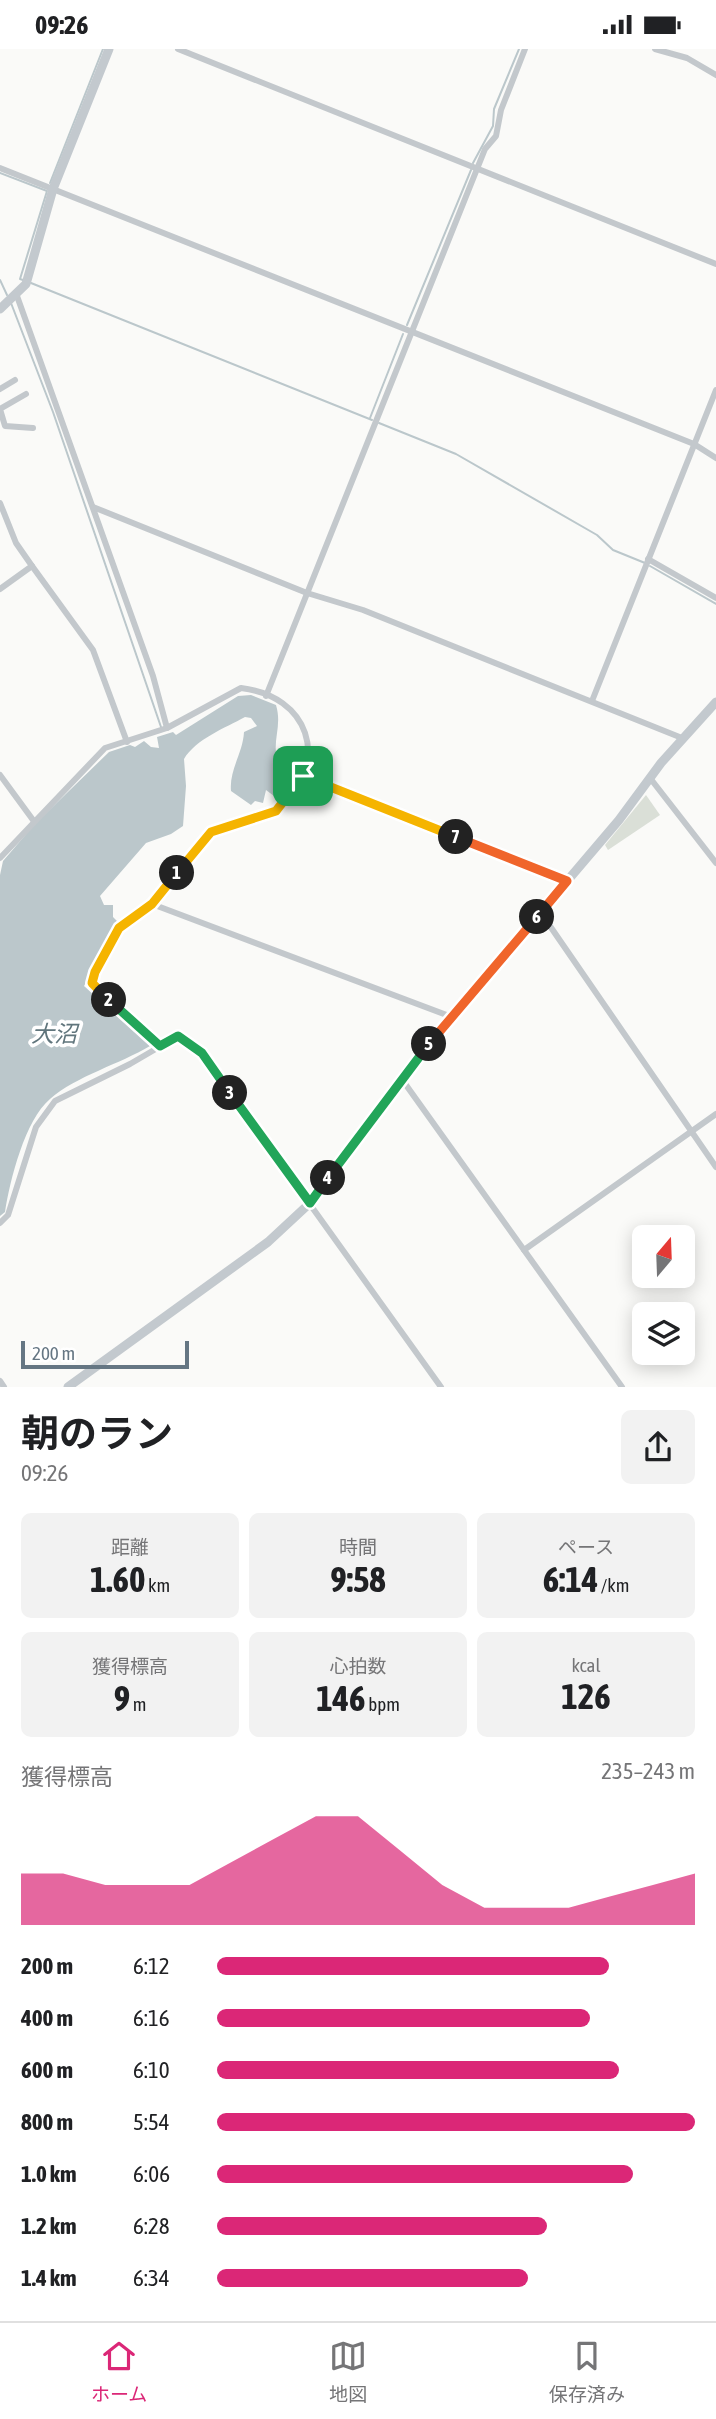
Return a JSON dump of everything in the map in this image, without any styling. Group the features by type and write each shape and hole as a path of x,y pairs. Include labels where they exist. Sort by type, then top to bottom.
{"street":[{"path":"109,49 53,189 26,282 7,302 93,507 153,676 163,730"},
{"path":"178,49 716,264"},
{"path":"266,696 477,168 485,149 496,136 501,110 525,49"},
{"path":"655,49 687,58 716,75"},
{"path":"0,168 694,445 716,458"},
{"path":"0,389 15,380"},
{"path":"592,701 716,390"},
{"path":"26,394 0,409 2,427 33,428"},
{"path":"0,503 16,543 93,650 127,742"},
{"path":"93,507 307,593 363,610 682,738"},
{"path":"647,562 716,598"},
{"path":"0,589 32,566"},
{"path":"0,858 33,820 105,748 163,730 234,690 249,689 266,696 303,722 309,754 303,776 276,811 211,832 152,904 119,928 95,972 92,983 160,1046"},
{"path":"68,1387 268,1242 310,1203 401,1078 541,913 682,738 716,702"},
{"path":"0,775 33,820"},
{"path":"303,776 567,881"},
{"path":"650,778 716,863"},
{"path":"152,904 452,1017"},
{"path":"541,913 716,1167"},
{"path":"0,1223 8,1215 36,1127 55,1101 131,1064 178,1036 202,1053 441,1387"},
{"path":"401,1078 622,1387"},
{"path":"524,1250 716,1114"},
{"path":"0,1381 4,1387"}],"shaded area":[{"path":"646,795 660,815 608,850 605,845"}],"water":[{"name":"大沼","path":"251,695 276,705 277,770 286,773 281,786 285,788 274,796 266,790 263,803 255,801 251,805 231,791 232,776 244,732 257,726 251,718 245,717 212,735 184,759 186,786 183,826 171,834 146,843 100,896 104,905 113,905 113,917 119,923 84,986 150,1046 72,1084 50,1099 41,1109 20,1151 5,1212 0,1216 0,875 3,861 34,825 109,752 130,745 135,747 144,741 151,747 159,748 157,737 173,732 176,735 238,696"}],"waterway":[{"path":"50,183 103,49"},
{"path":"473,163 493,126 494,109 519,49"},
{"path":"407,325 471,170"},
{"path":"0,173 47,191 20,279 23,280"},
{"path":"0,280 7,295"},
{"path":"31,283 372,420"},
{"path":"11,303 53,412 161,727"},
{"path":"370,418 403,334"},
{"path":"379,423 456,454 597,535 613,550 645,563"},
{"path":"650,566 716,604"}],"route":[{"path":"303,776 567,881 409,1067 310,1203 202,1053 178,1036 160,1046 92,983 92,978 119,928 152,904 211,832 281,808 303,776"}]}
